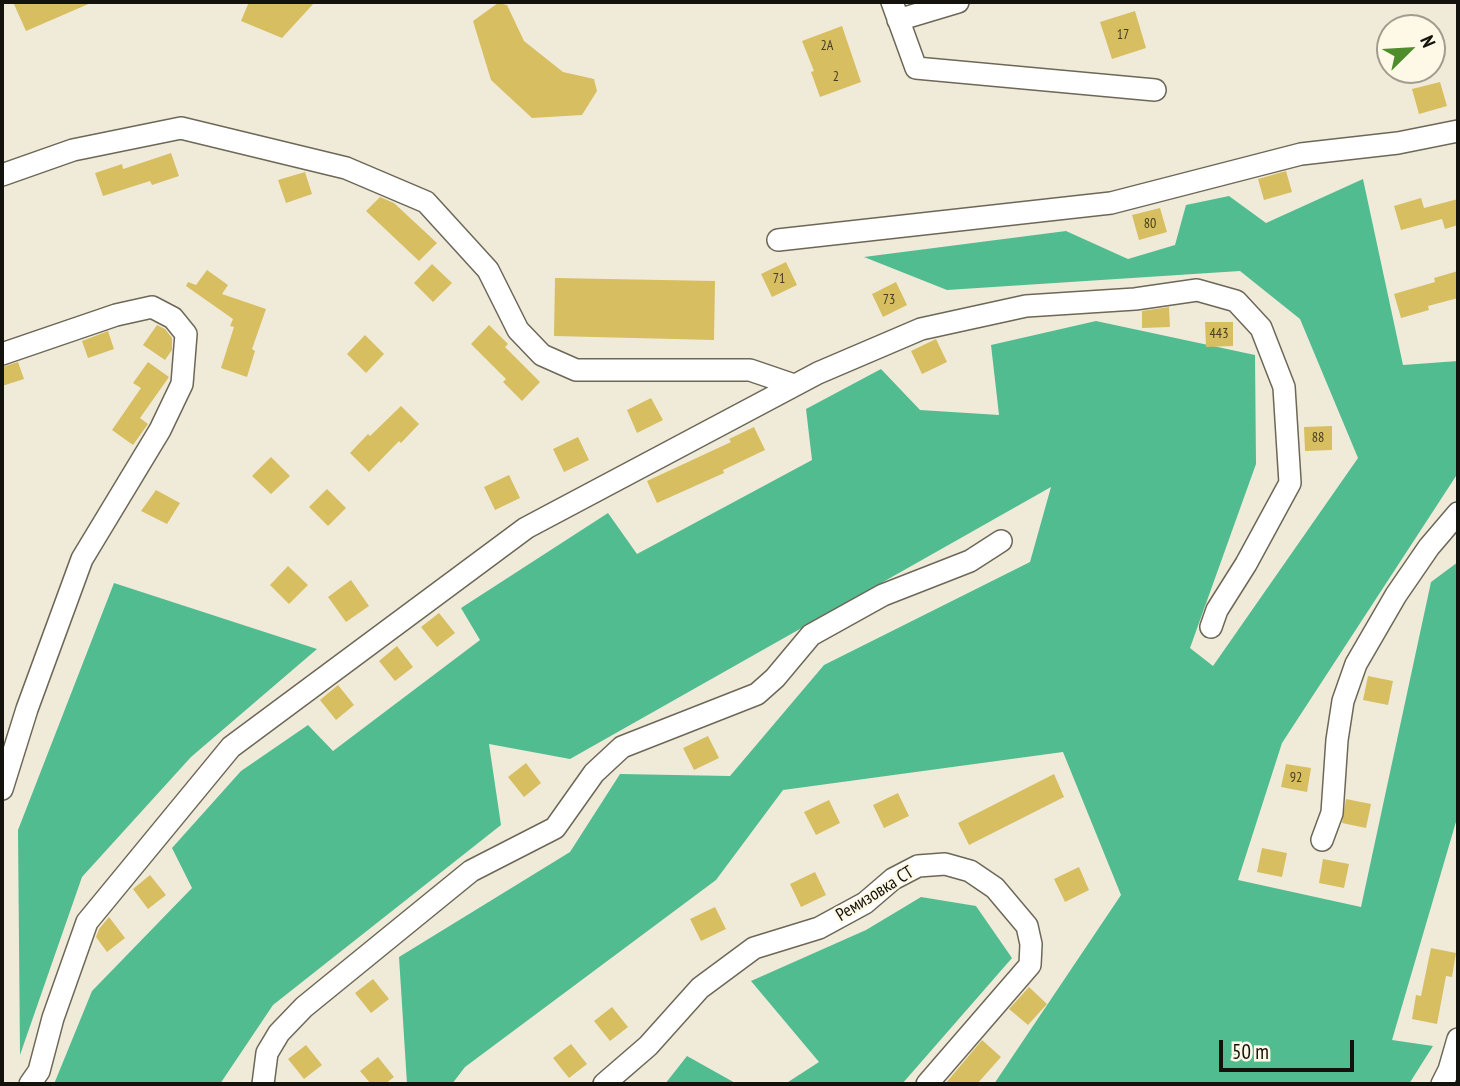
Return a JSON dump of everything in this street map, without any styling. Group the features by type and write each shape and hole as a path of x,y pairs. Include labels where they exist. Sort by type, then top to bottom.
{"street":[{"path":"958,2 895,11 916,68 1155,90"},
{"path":"2,175 72,150 181,128 346,168 426,202 488,270 518,330 542,355 576,370 750,370 794,385"},
{"path":"778,240 1111,202 1301,154 1398,144 1458,131"},
{"path":"30,1084 39,1071 53,1018 87,922 231,747 526,528 794,385 920,329 1026,306 1135,299 1197,290 1236,302 1261,328 1283,387 1290,483 1217,610 1211,627"},
{"path":"2,354 116,315 152,307 173,318 186,334 182,384 159,430 82,559 27,709 2,789"},
{"path":"1322,840 1332,813 1337,740 1343,701 1356,664 1396,595 1429,547 1458,513"},
{"path":"263,1084 267,1053 279,1033 304,1007 471,871 555,828 594,773 622,747 757,694 775,678 811,635 883,595 970,561 1001,541"},
{"name":"Ремизовка СТ","path":"604,1084 648,1046 699,988 754,948 819,928 865,903 893,879 918,866 945,864 970,871 995,888 1027,926 1031,944 1030,965 928,1084"},
{"path":"1442,1084 1458,1038"}],"green space":[{"path":"1363,179 1403,365 1458,361 1458,473 1282,743 1238,880 1361,907 1431,582 1458,562 1458,815 1392,1040 1433,1046 1409,1084 994,1084 1121,895 1063,752 783,790 716,880 465,1067 452,1084 407,1084 399,957 570,852 620,774 730,776 824,665 1030,562 1051,487 570,759 489,744 501,825 273,1005 220,1084 54,1084 92,991 192,888 172,848 241,771 308,725 333,751 480,640 461,608 608,513 637,554 812,460 806,409 881,369 920,410 999,415 991,345 1096,321 1255,355 1256,464 1190,648 1213,666 1358,458 1300,319 1240,271 947,290 864,257 1066,231 1128,259 1175,245 1186,205 1229,196 1266,223"},
{"path":"114,583 317,649 191,757 82,877 20,1055 18,830"},
{"path":"921,897 976,906 1012,958 902,1084 785,1084 819,1062 751,981 866,930"},
{"path":"687,1056 737,1084 665,1084"}],"building":[{"path":"13,2 93,2 26,31"},
{"path":"249,2 315,2 282,38 241,21"},
{"path":"498,3 507,5 524,41 563,72 594,79 597,91 582,115 532,118 491,80 473,21"},
{"path":"1135,11 1146,48 1112,59 1100,22"},
{"path":"842,26 861,82 820,97 811,72 814,71 802,41"},
{"path":"1441,84 1447,106 1419,114 1412,89"},
{"path":"171,153 179,176 152,185 150,181 103,196 95,173 122,164 123,169"},
{"path":"1286,171 1292,192 1264,200 1258,179"},
{"path":"305,172 312,194 286,203 278,180"},
{"path":"380,197 394,203 437,243 419,261 366,211"},
{"path":"1421,198 1424,208 1458,199 1458,225 1445,229 1442,219 1401,230 1394,206"},
{"path":"1160,208 1167,232 1139,240 1132,215"},
{"path":"786,262 797,285 772,297 761,274"},
{"path":"432,264 452,283 433,302 414,283"},
{"path":"207,270 228,285 222,294 266,309 252,349 255,351 247,377 221,368 234,327 230,326 233,319 186,286 188,282 196,285"},
{"path":"1458,271 1458,298 1428,306 1429,310 1401,318 1394,294 1435,282 1434,278"},
{"path":"555,278 715,281 714,340 554,336"},
{"path":"896,282 907,305 883,317 872,294"},
{"path":"1169,307 1170,327 1142,328 1142,311"},
{"path":"1205,322 1233,322 1233,346 1206,347"},
{"path":"157,325 165,329 172,338 172,350 165,360 143,345"},
{"path":"489,325 508,344 505,347 540,382 522,401 503,382 506,379 471,344"},
{"path":"108,331 114,349 88,358 82,341"},
{"path":"365,335 384,354 366,373 347,354"},
{"path":"936,339 947,362 922,374 911,351"},
{"path":"18,362 24,379 2,386 2,367"},
{"path":"148,362 169,377 140,418 148,424 133,445 112,430 141,388 133,383"},
{"path":"651,398 663,420 637,433 627,410"},
{"path":"401,406 419,424 369,472 350,453"},
{"path":"1332,426 1332,450 1305,451 1304,427"},
{"path":"754,427 765,450 723,470 724,473 657,503 647,481 731,442 729,439"},
{"path":"578,437 589,460 564,472 553,449"},
{"path":"271,457 290,476 271,494 252,476"},
{"path":"509,475 520,498 495,510 484,487"},
{"path":"327,489 346,508 328,526 309,507"},
{"path":"156,490 180,503 167,524 141,511"},
{"path":"288,566 308,585 289,604 270,585"},
{"path":"351,580 369,606 346,622 328,597"},
{"path":"439,613 455,633 437,647 421,627"},
{"path":"397,646 413,667 395,681 379,661"},
{"path":"1368,676 1393,681 1388,705 1363,700"},
{"path":"338,685 354,705 336,720 320,700"},
{"path":"708,736 719,758 694,770 683,748"},
{"path":"526,763 541,783 524,797 508,777"},
{"path":"1286,764 1311,768 1307,792 1281,787"},
{"path":"1054,774 1064,797 969,845 958,823"},
{"path":"898,793 909,816 884,828 873,805"},
{"path":"1346,799 1371,804 1366,828 1342,823"},
{"path":"829,800 840,823 816,835 804,812"},
{"path":"1262,848 1287,853 1282,877 1257,872"},
{"path":"1323,859 1349,864 1344,888 1319,883"},
{"path":"1079,867 1089,890 1065,902 1054,879"},
{"path":"815,872 826,895 801,907 790,884"},
{"path":"150,875 166,895 148,909 133,889"},
{"path":"715,907 726,929 701,941 690,919"},
{"path":"109,917 125,938 107,952 96,937"},
{"path":"1431,948 1456,953 1452,977 1446,976 1437,1024 1412,1019 1416,995 1421,996"},
{"path":"373,979 389,999 371,1013 355,993"},
{"path":"1029,987 1047,1004 1028,1025 1009,1009"},
{"path":"612,1007 628,1027 610,1041 594,1021"},
{"path":"982,1040 1001,1057 977,1084 945,1084"},
{"path":"571,1044 587,1064 569,1078 553,1058"},
{"path":"306,1045 322,1065 304,1079 288,1059"},
{"path":"378,1057 394,1077 385,1084 371,1084 360,1071"}]}
